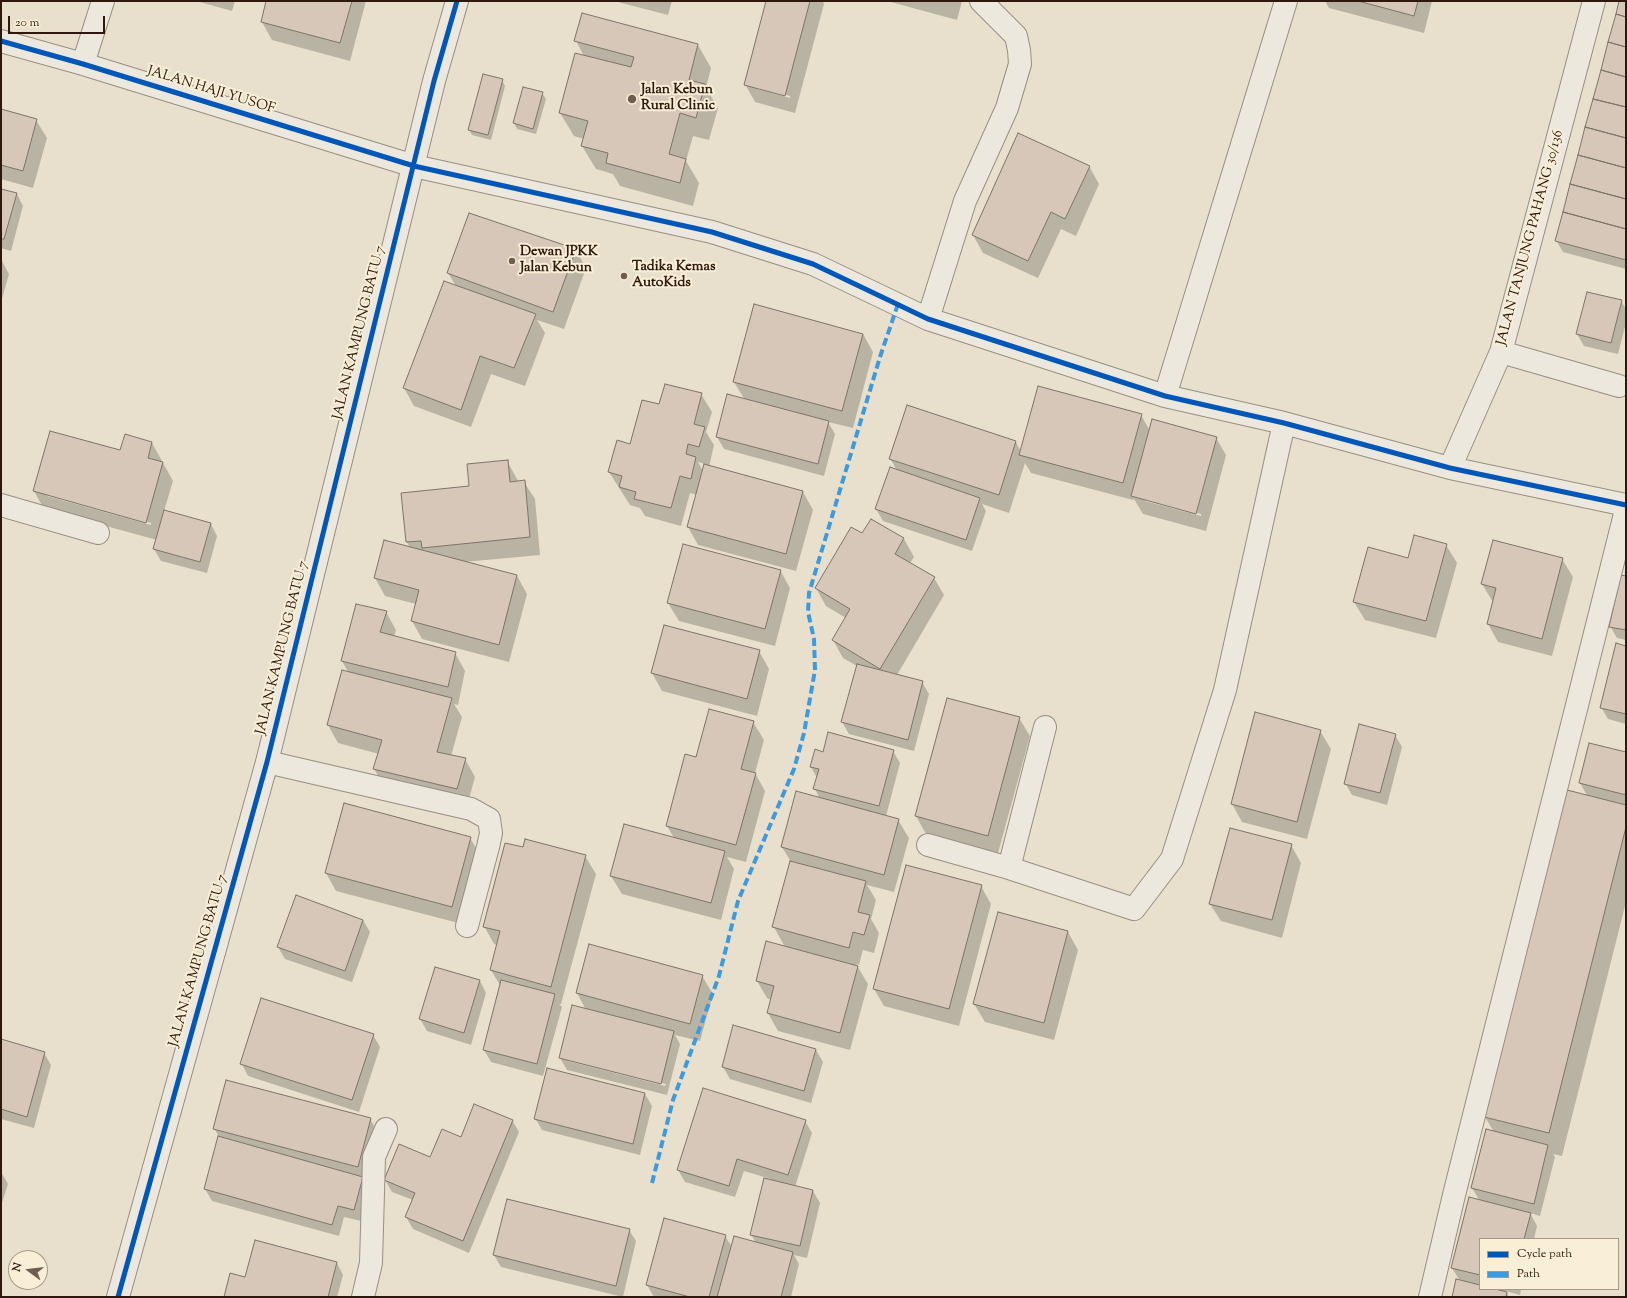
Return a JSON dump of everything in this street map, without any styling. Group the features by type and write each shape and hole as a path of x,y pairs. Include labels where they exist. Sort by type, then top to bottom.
{"street":[{"path":"83,64 103,1"},
{"name":"JALAN KAMPUNG BATU 7","path":"118,1297 268,762 434,82 457,1"},
{"path":"928,319 965,201 1007,108 1020,64 1016,36 981,1"},
{"path":"1165,396 1286,1"},
{"name":"JALAN TANJUNG PAHANG 30/136","path":"1450,468 1501,352 1594,1"},
{"name":"JALAN HAJI YUSOF","path":"1,41 83,64 414,166 712,232 813,264 928,319 1165,396 1284,423 1450,468 1626,505"},
{"path":"1501,352 1619,386"},
{"path":"928,845 1009,868 1134,909 1172,859 1225,690 1284,423"},
{"path":"1,505 98,533"},
{"path":"1430,1297 1456,1187 1626,510"},
{"path":"1009,868 1045,728"},
{"path":"268,762 471,809 489,819 491,833 467,926"},
{"path":"363,1297 371,1263 374,1157 386,1129"}],"building":[{"path":"266,1 352,1 340,43 261,22"},
{"path":"766,1 810,1 785,96 744,85"},
{"path":"1358,1 1418,1 1414,16"},
{"path":"1619,1 1626,1 1626,17 1616,14"},
{"name":"Jalan Kebun Rural Clinic","path":"582,13 698,44 689,80 705,84 696,118 680,113 669,154 686,159 680,183 606,163 608,153 581,146 588,121 559,113 575,53 631,67 634,57 574,41"},
{"path":"1616,14 1626,17 1626,47 1608,42"},
{"path":"1608,42 1626,47 1626,77 1601,70"},
{"path":"1601,70 1626,77 1626,107 1593,99"},
{"path":"483,74 503,79 488,135 468,130"},
{"path":"523,87 543,92 533,129 513,123"},
{"path":"1593,99 1626,107 1626,138 1585,127"},
{"path":"1,109 37,119 23,171 1,165"},
{"path":"1585,127 1626,138 1626,168 1578,155"},
{"path":"1018,133 1090,166 1065,219 1051,212 1028,261 972,235"},
{"path":"1578,155 1626,168 1626,199 1570,184"},
{"path":"1570,184 1626,199 1626,229 1563,212"},
{"path":"1,189 17,193 4,239 1,239"},
{"path":"1563,212 1626,229 1626,260 1555,241"},
{"name":"Dewan JPKK Jalan Kebun","path":"469,213 576,249 553,312 447,273"},
{"path":"444,281 536,314 514,368 480,356 461,410 403,388"},
{"path":"1587,292 1622,300 1611,343 1576,334"},
{"path":"754,304 863,334 842,411 733,382"},
{"path":"665,384 702,393 694,424 705,427 699,447 688,444 686,454 696,457 691,479 680,476 671,508 634,499 636,492 619,487 622,476 608,472 617,440 630,444 642,400 659,404"},
{"path":"1038,386 1142,414 1123,483 1019,455"},
{"path":"727,394 829,421 818,464 716,437"},
{"path":"907,405 1016,441 999,495 889,459"},
{"path":"1152,419 1217,437 1196,514 1131,496"},
{"path":"50,431 120,450 125,434 152,442 148,458 163,462 146,523 33,491"},
{"path":"508,460 510,482 525,480 530,537 422,548 421,541 406,542 401,493 469,486 467,464"},
{"path":"704,464 803,491 786,554 687,527"},
{"path":"890,467 980,498 966,540 875,509"},
{"path":"164,510 211,523 200,562 153,549"},
{"path":"871,519 904,538 895,554 935,577 880,669 832,640 850,609 815,588 851,527 862,533"},
{"path":"1414,535 1447,544 1426,621 1353,602 1368,547 1408,558"},
{"path":"384,540 517,575 499,645 411,621 419,590 374,578"},
{"path":"1493,540 1563,558 1542,639 1487,624 1496,588 1481,584"},
{"path":"683,544 781,570 765,629 667,603"},
{"path":"1621,575 1626,576 1626,630 1609,627"},
{"path":"356,604 387,611 380,632 456,652 448,687 341,661"},
{"path":"664,625 760,650 747,699 651,673"},
{"path":"1616,643 1626,646 1626,714 1600,708"},
{"path":"857,664 923,681 908,740 841,722"},
{"path":"342,670 452,698 437,752 466,758 457,789 373,769 382,740 327,725"},
{"path":"947,698 1020,717 988,836 915,816"},
{"path":"709,709 754,721 741,769 756,773 736,845 666,826 685,754 696,757"},
{"path":"1255,712 1321,730 1297,822 1231,804"},
{"path":"1359,724 1396,734 1380,793 1344,784"},
{"path":"828,732 894,750 879,806 813,789 819,769 810,767 815,749 823,752"},
{"path":"1589,743 1626,752 1626,795 1579,783"},
{"path":"1567,790 1626,805 1626,827 1549,1133 1484,1117"},
{"path":"796,791 899,819 884,875 781,847"},
{"path":"344,803 471,837 452,907 325,873"},
{"path":"624,824 725,851 711,903 610,876"},
{"path":"1230,828 1292,844 1272,920 1209,904"},
{"path":"525,839 586,855 551,987 490,970 500,931 483,927 505,843 523,847"},
{"path":"790,861 866,881 858,912 870,915 864,935 853,932 849,948 772,927"},
{"path":"906,865 982,885 949,1009 873,989"},
{"path":"296,895 363,920 345,971 277,947"},
{"path":"998,912 1068,931 1044,1023 973,1004"},
{"path":"766,941 858,966 840,1033 767,1013 774,986 756,981"},
{"path":"589,944 703,975 690,1024 576,993"},
{"path":"435,967 480,980 464,1033 419,1019"},
{"path":"501,980 555,994 537,1064 483,1050"},
{"path":"261,998 374,1034 352,1100 240,1064"},
{"path":"572,1005 674,1031 661,1084 559,1058"},
{"path":"733,1025 816,1049 804,1091 722,1067"},
{"path":"1,1039 45,1052 27,1117 1,1109"},
{"path":"547,1068 645,1093 633,1144 534,1119"},
{"path":"226,1080 371,1118 358,1167 213,1129"},
{"path":"703,1088 806,1120 788,1175 737,1159 729,1186 677,1170"},
{"path":"474,1104 513,1120 463,1241 405,1217 415,1193 384,1180 399,1144 430,1157 442,1129 461,1137"},
{"path":"1486,1129 1548,1145 1534,1204 1471,1188"},
{"path":"218,1136 363,1177 354,1210 338,1206 332,1225 204,1189"},
{"path":"764,1178 813,1190 800,1246 750,1235"},
{"path":"1469,1197 1531,1213 1524,1238 1479,1238 1479,1275 1451,1268"},
{"path":"507,1199 630,1229 616,1286 493,1255"},
{"path":"664,1218 726,1235 709,1297 690,1297 646,1285"},
{"path":"734,1236 793,1252 781,1297 717,1297"},
{"path":"255,1240 337,1262 328,1297 224,1297 230,1273 245,1277"},
{"path":"1456,1279 1479,1285 1479,1290 1499,1290 1507,1292 1506,1297 1452,1297"}],"marked path":[{"path":"652,1183 673,1100 719,976 738,901 794,769 804,733 815,670 814,639 808,612 809,593 880,357 898,304"}],"cycle path":[{"path":"118,1297 267,762 434,81 457,1"},
{"path":"1,41 83,64 414,166 712,232 813,264 928,319 1165,396 1284,423 1450,468 1626,505"}],"place":[{"name":"Jalan Kebun Rural Clinic","path":"632,99"},
{"name":"Dewan JPKK Jalan Kebun","path":"512,261"},
{"name":"Tadika Kemas AutoKids","path":"624,276"}]}
